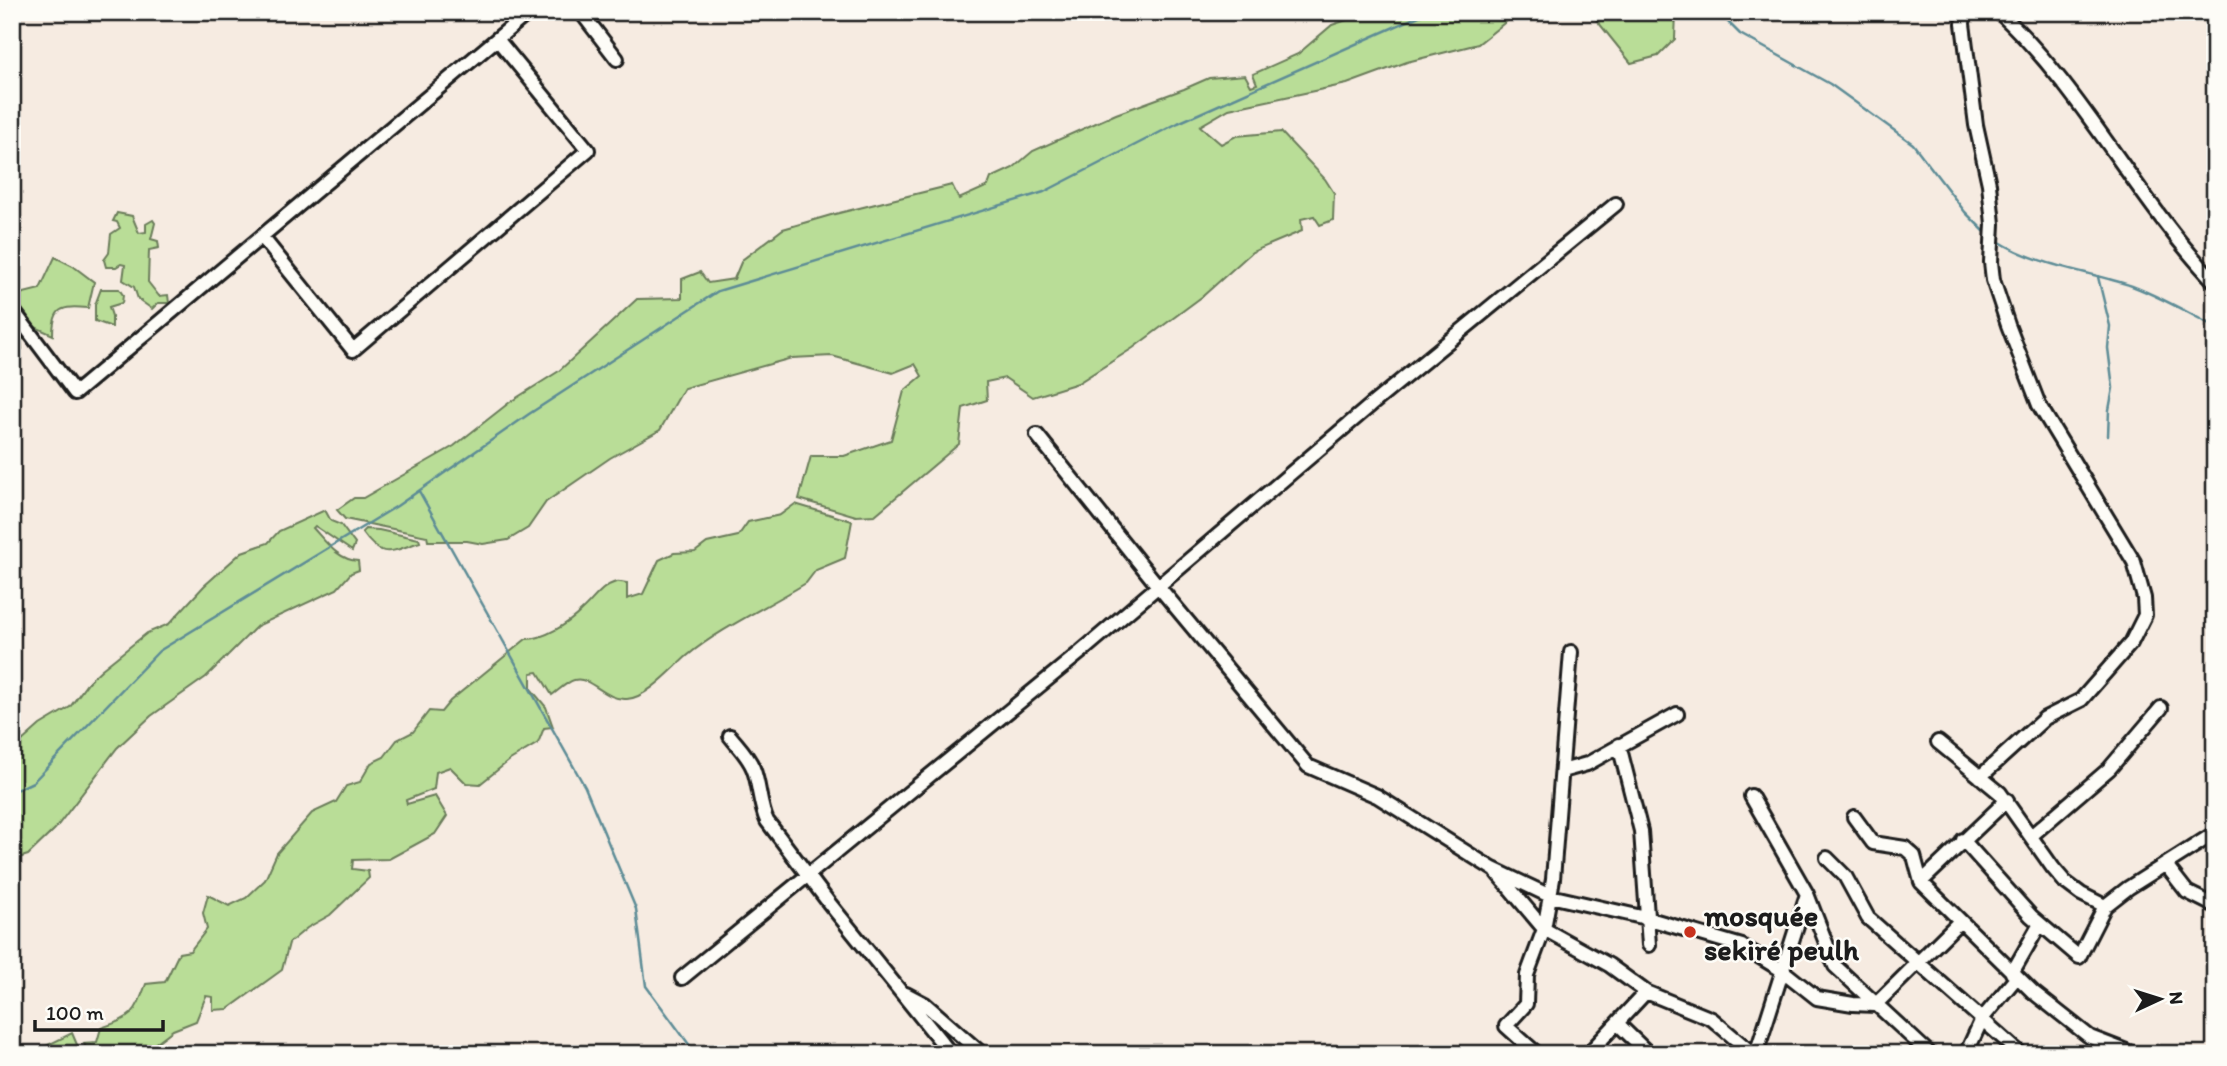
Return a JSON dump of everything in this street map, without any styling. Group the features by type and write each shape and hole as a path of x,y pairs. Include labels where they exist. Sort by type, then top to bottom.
{"street":[{"path":"12,309 75,393 529,12"},
{"path":"581,12 617,59"},
{"path":"1964,12 1976,125 1992,210 1993,280 2039,405 2134,562 2144,598 2145,615 2131,643 2081,700 2045,718 1980,777"},
{"path":"1999,12 2028,39 2090,118 2181,243 2215,282"},
{"path":"262,237 354,350 588,150 497,39"},
{"path":"682,978 1082,651 1371,405 1616,204"},
{"path":"1037,435 1158,586 1308,765 1377,796 1493,869 1550,896 1646,918 1742,946 1783,971 1817,998 1853,1004 1875,1005 1960,921"},
{"path":"1537,1054 1506,1026 1526,1004 1527,975 1544,929 1553,879 1571,652"},
{"path":"2031,836 2109,769 2161,708"},
{"path":"1562,771 1587,764 1676,714"},
{"path":"730,736 753,768 767,821 828,903 951,1054"},
{"path":"1938,742 2007,800 2065,882 2105,906"},
{"path":"1619,745 1641,831 1649,945"},
{"path":"1751,796 1807,894 1835,966 1930,1054"},
{"path":"1921,882 2007,800"},
{"path":"1854,817 1873,843 1909,850 1914,856 1921,882 2042,1000 2090,1037 2134,1054"},
{"path":"1964,840 2040,924 2079,957 2105,906 2215,833"},
{"path":"1827,858 1845,876 1868,918 2021,1054"},
{"path":"2166,865 2187,892 2215,906"},
{"path":"1493,869 1544,929 1609,965 1646,992 1712,1019 1754,1054 1807,894"},
{"path":"1966,1054 1982,1019 2014,975 2040,924"},
{"path":"1588,1054 1646,992"},
{"path":"903,993 925,1004 982,1054"},
{"path":"1617,1023 1649,1054"}],"green space":[{"path":"1363,12 1518,12 1478,44 1407,62 1347,84 1229,109 1200,126 1221,144 1236,136 1281,132 1325,179 1334,193 1333,220 1320,225 1314,216 1301,219 1302,231 1252,252 1203,296 1133,348 1078,383 1033,397 1005,378 986,382 987,400 963,408 959,444 875,515 856,516 799,499 811,456 844,456 891,440 904,391 922,376 915,364 893,373 832,356 792,358 684,388 660,430 610,458 546,502 528,528 508,540 483,544 467,541 428,541 427,536 345,519 337,510 354,498 363,498 454,446 510,402 559,371 637,299 682,298 682,279 700,272 708,283 734,279 742,260 783,229 952,185 959,199 988,186 991,178 1013,168 1033,151 1116,114 1209,78 1245,75 1251,86 1257,84 1253,74 1298,54 1332,25 1359,16"},
{"path":"1590,12 1676,12 1675,39 1658,56 1631,63"},
{"path":"117,213 132,216 139,233 146,232 146,224 153,220 155,223 151,239 158,241 159,248 149,250 148,282 159,296 168,295 169,303 158,303 152,309 138,299 134,287 123,280 125,265 106,267 104,260 109,253 111,234 120,228 117,222 113,221"},
{"path":"55,257 73,266 94,282 88,308 71,307 60,310 53,326 53,335 15,318 14,329 26,333 29,330 43,338 42,347 21,338 22,349 12,352 12,296 40,289"},
{"path":"101,289 119,289 123,295 122,303 109,307 112,327 95,321 95,305"},
{"path":"795,504 852,521 845,558 816,570 806,583 714,636 651,688 635,697 619,699 580,679 569,682 552,695 538,672 531,673 531,689 546,707 553,727 544,728 538,743 510,760 480,784 466,783 450,767 436,772 434,789 406,800 407,804 435,796 447,816 435,834 389,859 353,860 352,869 368,871 369,878 330,915 307,928 289,943 282,970 228,1009 213,1010 213,997 206,996 196,1021 173,1030 141,1054 88,1054 84,1043 97,1042 101,1028 131,1014 139,1003 146,984 165,982 179,953 190,951 207,929 203,913 208,895 229,906 246,898 265,880 277,853 312,813 336,802 346,786 360,782 371,763 384,757 397,740 413,732 429,711 441,712 450,701 526,639 548,634 563,626 611,584 627,583 627,599 643,594 659,560 674,553 695,552 707,543 738,536 748,522 780,515"},
{"path":"325,510 331,521 341,525 355,544 352,551 315,526 313,528 338,554 358,561 359,570 351,573 337,589 257,626 206,677 151,716 117,748 55,829 28,855 12,860 12,750 40,725 70,707 89,681 102,669 147,633 169,624 204,586 242,552 268,543 279,531"},
{"path":"365,529 419,539 420,542 394,550 381,550 362,532"},
{"path":"72,1033 81,1054 37,1054 42,1048"}],"waterway":[{"path":"12,792 33,782 159,651 397,506 529,414 718,291 1044,192 1178,123 1428,12"},
{"path":"1718,12 1740,34 1830,84 1913,144 1965,212 1989,236"},
{"path":"1998,241 2046,262 2132,286 2215,327"},
{"path":"2098,277 2110,326 2108,348 2113,388 2108,436"},
{"path":"419,491 585,787 636,909 646,986 696,1054"}],"place":[{"name":"mosquée sekiré peulh","path":"1690,932"}]}
